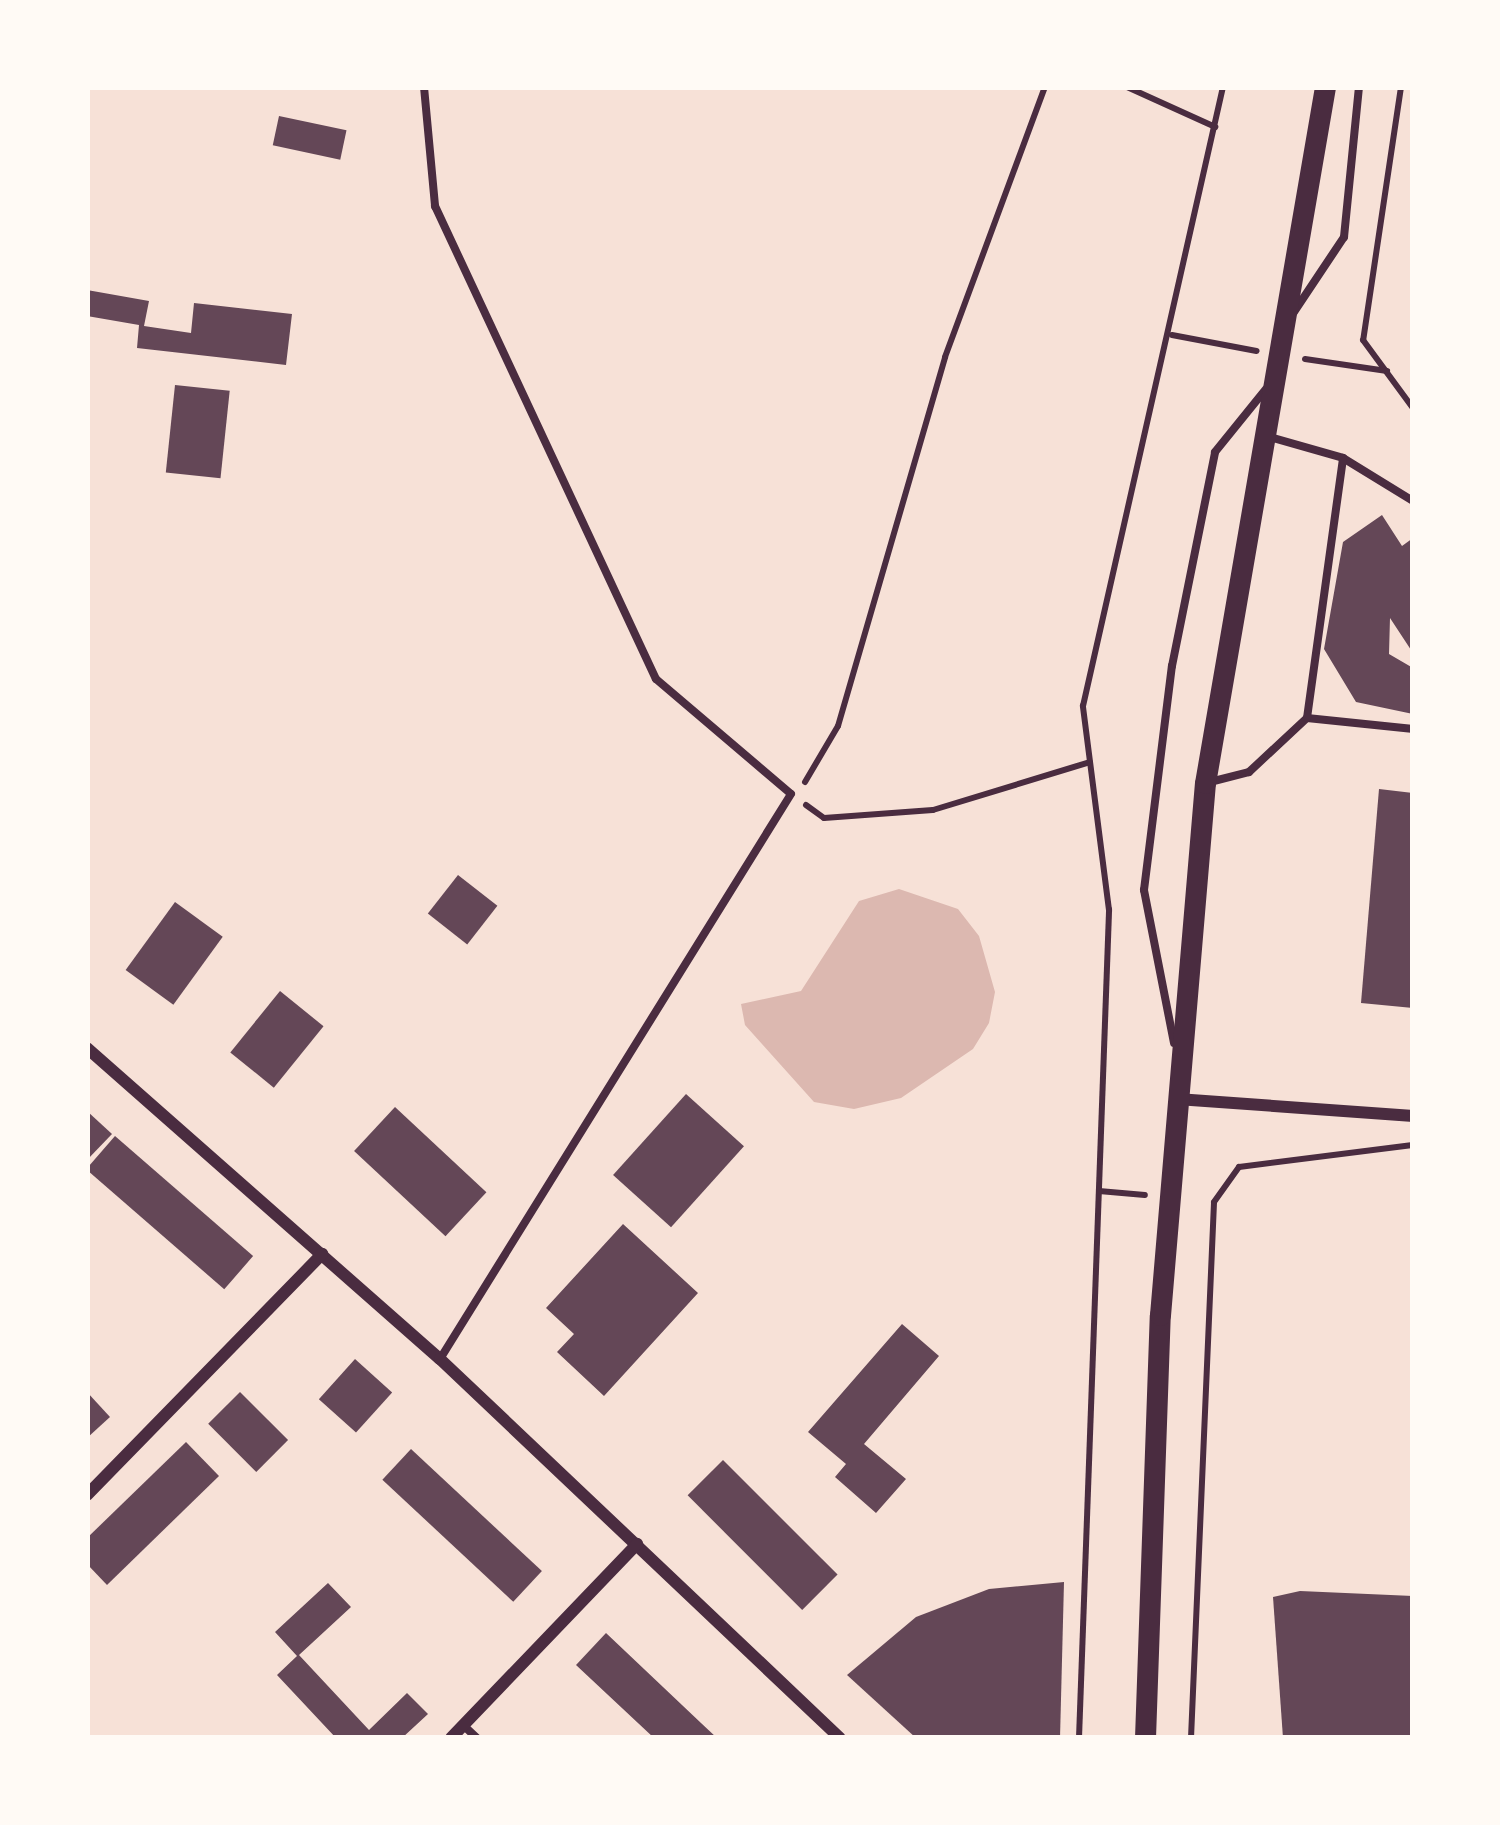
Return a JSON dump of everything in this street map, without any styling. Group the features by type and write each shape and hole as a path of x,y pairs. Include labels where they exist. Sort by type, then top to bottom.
{"main road":[{"path":"1145,1738 1175,1099 1205,784 1270,383 1325,87"}],"street":[{"path":"87,1048 440,1359 840,1738"},
{"path":"1175,1099 1413,1116"},
{"path":"87,1495 322,1254"},
{"path":"451,1738 637,1544"}],"lane":[{"path":"424,87 435,206 656,679 791,794 440,1359"},
{"path":"1280,333 1344,237 1359,87"},
{"path":"1178,1066 1144,890 1172,666 1215,452 1270,383"},
{"path":"1262,435 1343,458 1413,501"},
{"path":"1205,784 1249,772 1307,718 1343,458"},
{"path":"1307,718 1413,729"},
{"path":"464,1725 477,1738"}],"path":[{"path":"1045,87 945,357 838,726 791,794 824,818 877,818 1090,762"},
{"path":"1126,87 1215,128"},
{"path":"1079,1738 1109,910 1083,706 1172,335 1223,87"},
{"path":"1402,87 1362,297 1363,340 1413,408"},
{"path":"1172,335 1240,347"},
{"path":"1315,360 1389,372"},
{"path":"1191,1738 1214,1202 1239,1167 1413,1144"}],"shaded area":[{"path":"899,889 958,909 979,936 995,992 989,1023 973,1049 901,1098 854,1109 814,1102 745,1025 741,1004 801,991 859,901"}],"building":[{"path":"279,116 346,130 340,160 273,145"},
{"path":"87,290 149,301 144,326 191,333 194,303 292,314 286,365 137,348 139,325 87,316"},
{"path":"175,385 230,391 221,478 166,473"},
{"path":"1382,515 1402,546 1413,538 1413,653 1390,618 1389,654 1413,668 1413,714 1356,702 1324,649 1343,542"},
{"path":"1379,789 1413,793 1413,1008 1361,1003"},
{"path":"458,875 497,906 467,944 428,914"},
{"path":"175,902 223,937 173,1005 126,970"},
{"path":"280,991 324,1026 274,1088 230,1052"},
{"path":"686,1094 744,1146 671,1227 613,1175"},
{"path":"395,1107 486,1192 445,1236 354,1151"},
{"path":"87,1111 112,1134 87,1160"},
{"path":"115,1136 253,1256 224,1289 87,1170"},
{"path":"623,1224 698,1293 604,1396 557,1352 574,1334 546,1308"},
{"path":"902,1324 939,1356 864,1444 906,1479 876,1513 835,1477 846,1464 808,1432"},
{"path":"355,1359 392,1392 356,1433 319,1399"},
{"path":"87,1392 110,1417 87,1438"},
{"path":"240,1392 288,1440 256,1472 208,1424"},
{"path":"186,1442 219,1476 107,1585 87,1564 87,1538"},
{"path":"411,1449 542,1571 513,1602 382,1480"},
{"path":"723,1460 838,1575 802,1610 688,1495"},
{"path":"1064,1582 1060,1738 916,1738 847,1675 916,1617 989,1589"},
{"path":"328,1583 351,1607 299,1655 369,1730 407,1693 428,1714 402,1738 336,1738 277,1675 297,1656 275,1632"},
{"path":"1300,1591 1413,1596 1413,1738 1283,1738 1273,1597"},
{"path":"606,1633 717,1738 654,1738 576,1665"}]}
